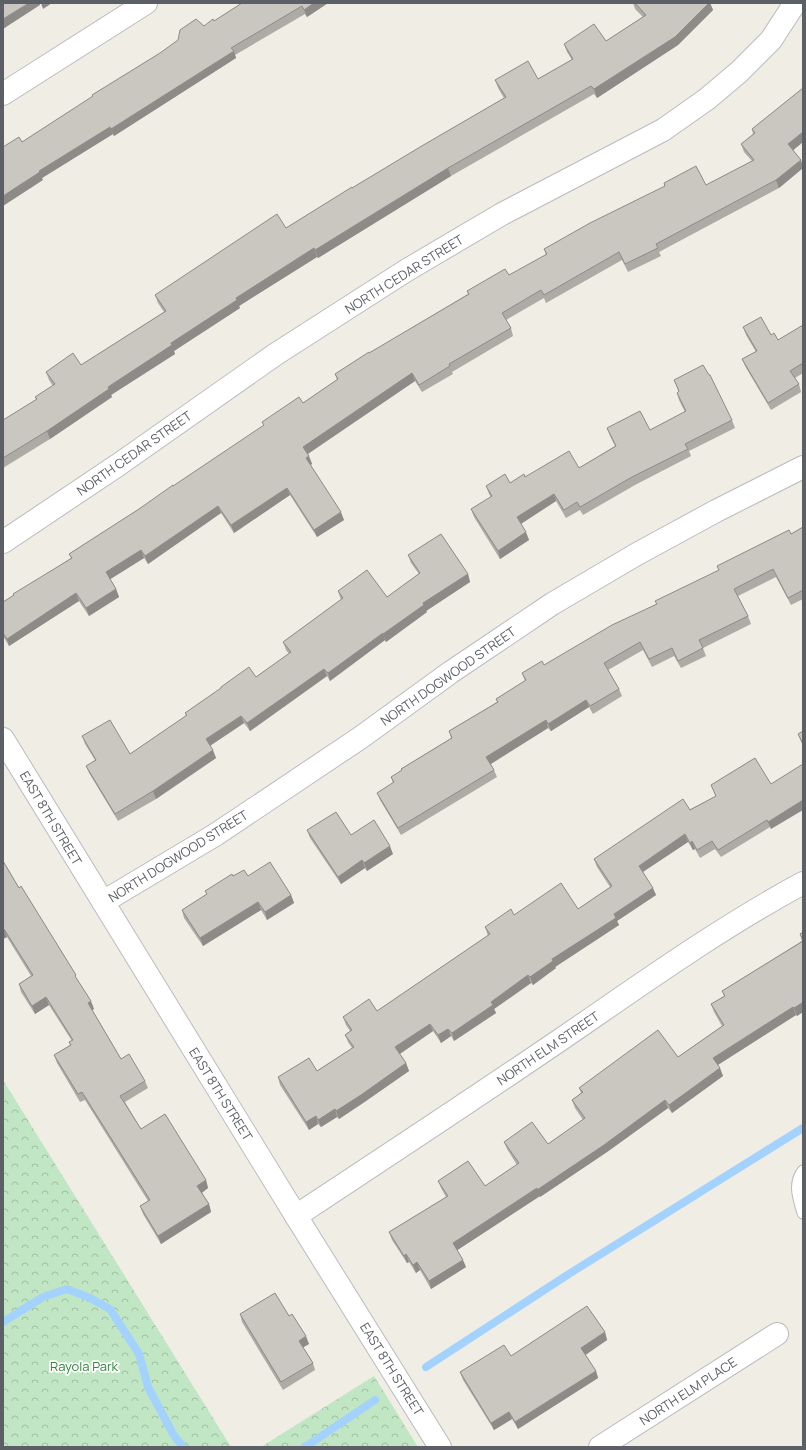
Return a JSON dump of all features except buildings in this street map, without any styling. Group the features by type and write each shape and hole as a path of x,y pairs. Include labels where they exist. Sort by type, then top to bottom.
{"street":[{"path":"3,94 146,3"},
{"name":"NORTH CEDAR STREET","path":"3,542 118,465 276,354 407,270 502,214 663,130 707,99 739,72 771,40 795,3"},
{"name":"NORTH DOGWOOD STREET","path":"103,902 215,835 360,738 451,672 552,604 637,554 716,511 803,467"},
{"name":"EAST 8TH STREET","path":"3,739 296,1216 440,1447"},
{"name":"NORTH ELM STREET","path":"296,1216 545,1050 694,948 803,883"},
{"name":"NORTH ELM PLACE","path":"600,1447 777,1334"}],"lane":[{"path":"803,1171 799,1176 797,1194 803,1214"}],"green space":[{"name":"Rayola Park","path":"3,1080 231,1447 3,1447"},
{"path":"374,1376 418,1447 261,1447"}],"waterway":[{"path":"426,1367 572,1272 803,1128"},
{"path":"3,1322 43,1297 67,1289 90,1298 110,1309 139,1354 148,1387 173,1434 183,1447"},
{"path":"305,1447 375,1400"}]}
